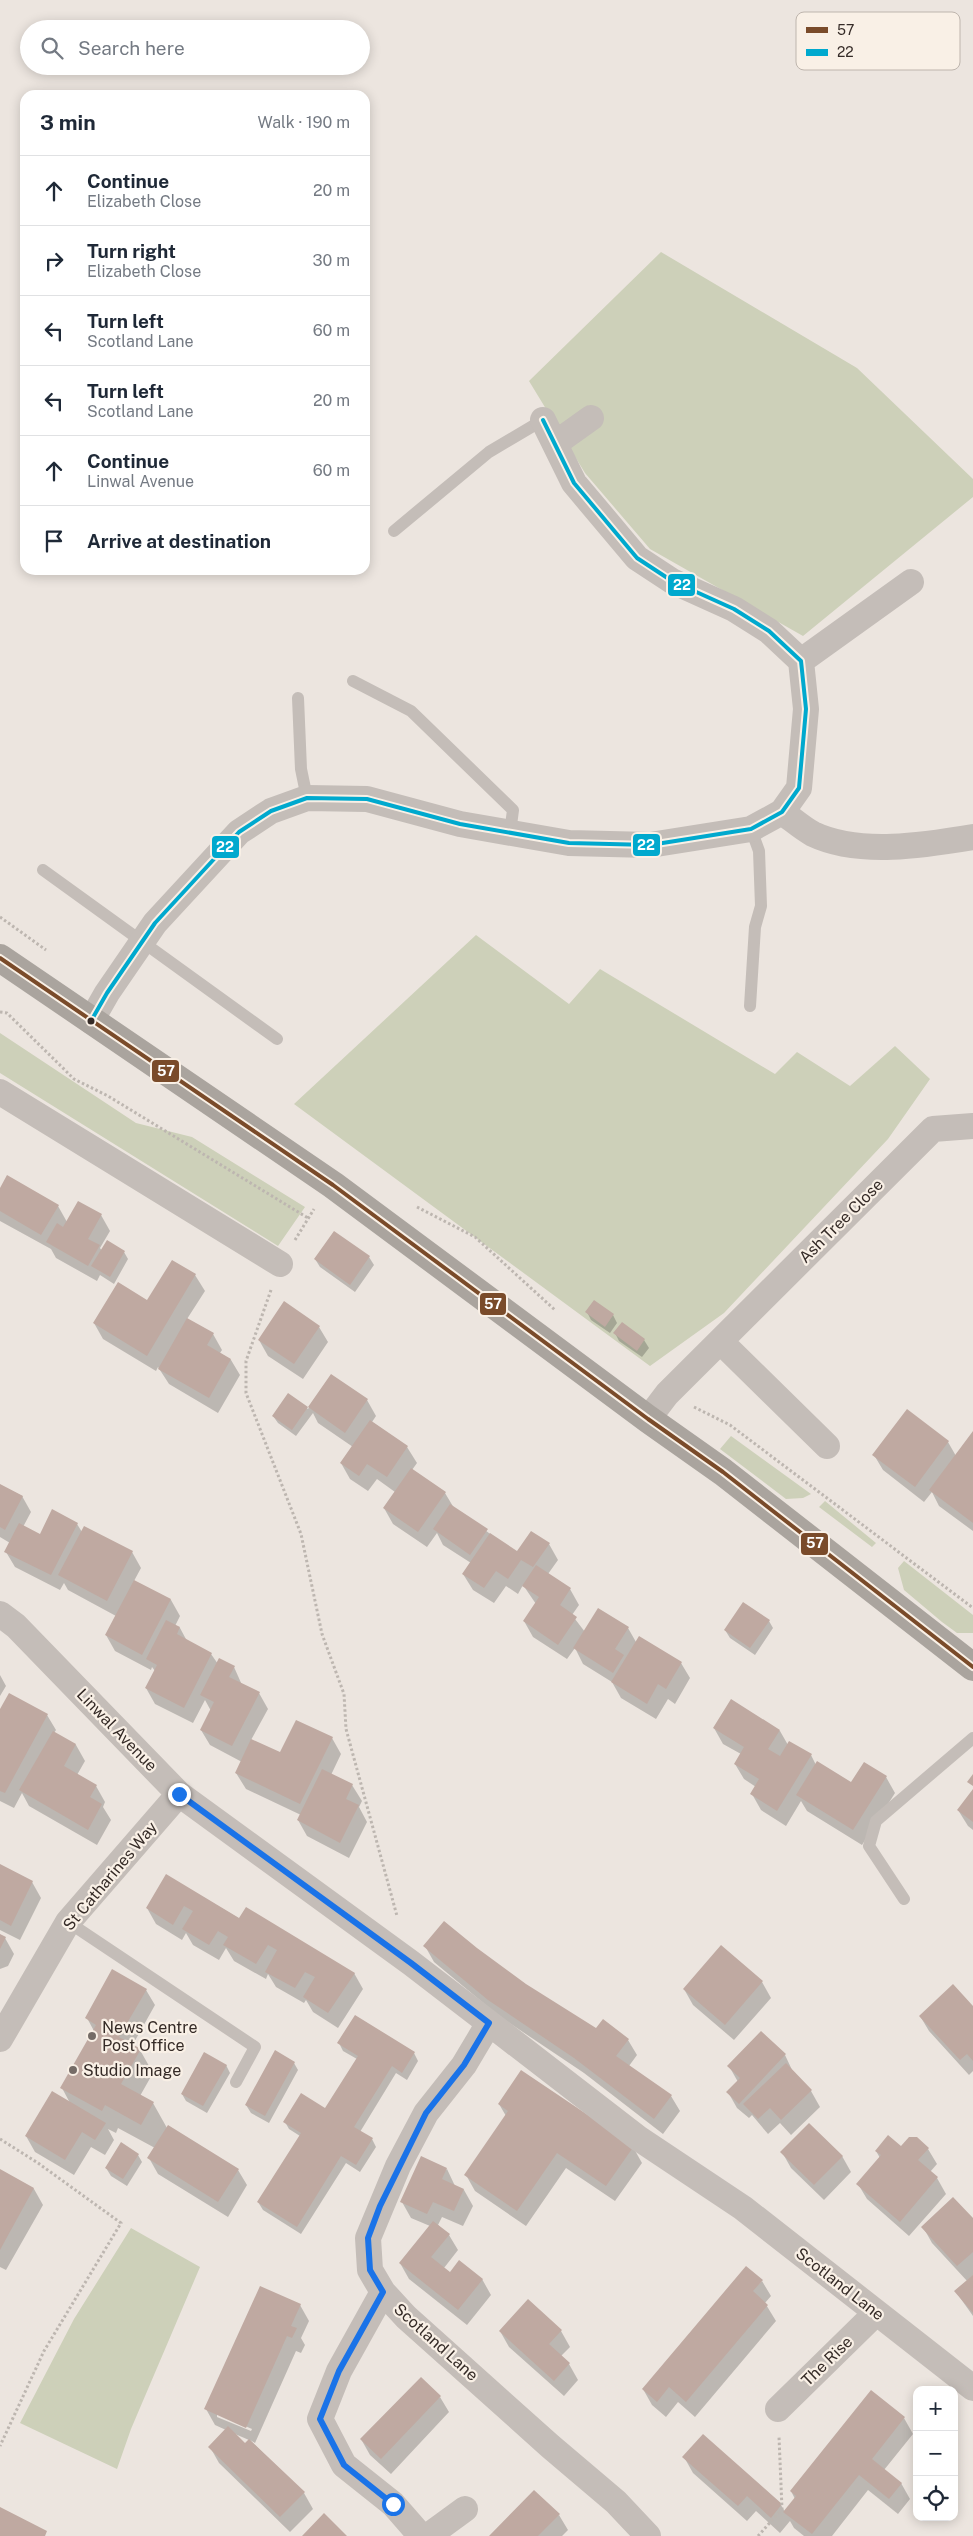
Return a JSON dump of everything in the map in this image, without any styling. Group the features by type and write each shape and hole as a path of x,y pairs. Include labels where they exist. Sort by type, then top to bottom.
{"highway":[{"path":"0,958 333,1185 648,1419 723,1472 973,1667"}],"street":[{"path":"556,443 591,418"},
{"path":"91,1021 155,923 239,832 271,811 307,798 367,799 460,824 570,843 650,845 751,829 782,812 799,788 806,709 801,661 769,631 734,609 672,582 637,558 574,483 556,443 543,420"},
{"path":"801,661 911,582"},
{"path":"782,812 813,834 852,845 916,847 973,837"},
{"path":"0,1092 280,1264"},
{"name":"Ash Tree Close","path":"648,1419 667,1394 933,1129 973,1126"},
{"path":"720,1341 827,1446"},
{"name":"Linwal Avenue","path":"0,1614 16,1626 179,1794 411,1963"},
{"name":"St Catharines Way","path":"0,2039 68,1922 179,1794"},
{"name":"Scotland Lane","path":"411,1963 638,2138 743,2208 973,2388"},
{"name":"Scotland Lane","path":"489,2023 464,2065 426,2113 380,2206 368,2238 370,2270 383,2292 406,2317 550,2446 616,2502 648,2536"},
{"path":"383,2292 339,2371 320,2419 344,2465 393,2504 421,2536"},
{"name":"The Rise","path":"778,2409 876,2313"},
{"path":"428,2536 466,2509"}],"lane":[{"path":"394,531 489,452 543,420"},
{"path":"353,681 410,711 472,770 513,810 510,834"},
{"path":"298,698 301,769 307,798"},
{"path":"750,1006 755,927 761,906 758,851 751,829"},
{"path":"43,870 143,940 276,1039"},
{"path":"904,1899 869,1846 876,1821 973,1738"},
{"path":"68,1922 254,2048 236,2082"}],"path":[{"path":"0,1012 7,1013 74,1079 108,1096 308,1218"},
{"path":"333,1185 308,1218 280,1264 246,1361 246,1393 302,1534 322,1634 344,1694 346,1729 411,1963"},
{"path":"0,2139 38,2163 121,2223 44,2351 0,2446"},
{"path":"758,2536 782,2509 778,2409"}],"green space":[{"path":"661,252 857,368 973,479 973,497 803,636 650,549 585,473 529,381"},
{"path":"476,935 569,1004 600,969 775,1074 797,1052 850,1086 895,1046 930,1079 888,1139 724,1313 650,1366 294,1104"},
{"path":"0,1033 136,1123 192,1137 305,1207 278,1246 0,1073"},
{"path":"731,1436 811,1494 803,1498 786,1499 720,1449"},
{"path":"825,1501 876,1543 872,1547 819,1507"},
{"path":"904,1561 973,1615 973,1633 957,1633 904,1590 898,1568"},
{"path":"131,2228 200,2267 131,2429 117,2469 20,2423 74,2319"}],"building":[{"path":"7,1175 59,1205 41,1235 0,1211 0,1188"},
{"path":"78,1201 102,1214 88,1239 100,1245 88,1266 46,1242 57,1223 63,1227"},
{"path":"334,1231 370,1256 350,1285 314,1259"},
{"path":"107,1240 125,1251 110,1277 91,1266"},
{"path":"172,1260 196,1274 147,1356 93,1323 118,1282 147,1300"},
{"path":"594,1300 614,1314 605,1327 585,1312"},
{"path":"284,1301 320,1326 294,1364 258,1340"},
{"path":"187,1318 214,1333 207,1345 231,1359 209,1398 158,1369"},
{"path":"622,1322 645,1339 637,1351 613,1333"},
{"path":"331,1374 368,1399 345,1433 308,1407"},
{"path":"288,1393 308,1407 292,1430 272,1416"},
{"path":"907,1409 949,1441 915,1487 872,1455"},
{"path":"370,1420 408,1446 387,1477 367,1464 359,1476 340,1463"},
{"path":"973,1431 973,1523 929,1490"},
{"path":"411,1468 446,1492 418,1532 383,1508"},
{"path":"0,1484 23,1496 5,1530 0,1527"},
{"path":"450,1504 488,1529 470,1555 433,1529"},
{"path":"52,1509 78,1523 51,1575 4,1552 19,1523 40,1534"},
{"path":"84,1526 133,1551 107,1601 58,1575"},
{"path":"531,1531 550,1543 533,1567 521,1560 508,1579 496,1571 484,1588 462,1574 490,1533 517,1551"},
{"path":"536,1565 571,1588 560,1605 577,1617 558,1645 523,1621 539,1597 522,1586"},
{"path":"134,1580 171,1599 142,1655 105,1635"},
{"path":"743,1602 770,1620 750,1648 724,1630"},
{"path":"598,1608 629,1627 615,1649 624,1655 613,1673 573,1648"},
{"path":"166,1620 180,1627 177,1634 212,1653 184,1708 145,1688 157,1665 146,1659"},
{"path":"639,1636 682,1662 666,1689 658,1684 647,1704 611,1682"},
{"path":"219,1658 235,1666 229,1677 260,1692 232,1746 200,1730 214,1702 200,1695"},
{"path":"9,1693 48,1714 5,1793 0,1791 0,1709"},
{"path":"731,1699 780,1730 768,1749 780,1756 789,1741 812,1754 777,1811 750,1794 759,1779 734,1764 744,1747 713,1728"},
{"path":"296,1720 333,1737 300,1804 235,1773 251,1739 280,1752"},
{"path":"53,1731 76,1744 64,1766 97,1785 90,1797 102,1804 88,1830 19,1790"},
{"path":"817,1761 851,1782 864,1762 887,1776 853,1830 796,1795"},
{"path":"322,1769 353,1784 346,1799 359,1805 340,1843 297,1820"},
{"path":"973,1774 973,1786 967,1782"},
{"path":"973,1789 973,1822 957,1810"},
{"path":"0,1864 33,1881 11,1926 0,1920"},
{"path":"166,1874 239,1918 246,1907 355,1973 328,2013 303,1997 315,1977 305,1972 295,1988 265,1972 277,1950 268,1945 256,1964 223,1945 228,1937 218,1931 209,1945 182,1929 193,1911 184,1906 173,1925 146,1908"},
{"path":"444,1921 526,1984 596,2028 603,2019 629,2039 616,2056 672,2095 654,2119 574,2058 488,2000 423,1946"},
{"path":"0,1934 6,1937 0,1949"},
{"path":"721,1945 763,1981 725,2025 683,1989"},
{"path":"112,1969 147,1989 119,2037 141,2049 121,2084 154,2102 141,2125 105,2105 102,2111 60,2088 96,2025 85,2018"},
{"path":"953,1984 973,2006 973,2061 967,2054 960,2060 919,2016"},
{"path":"355,2015 415,2052 402,2073 392,2066 354,2127 373,2138 356,2165 341,2156 297,2227 257,2202 301,2133 283,2122 301,2093 325,2108 358,2056 337,2043"},
{"path":"761,2031 786,2054 739,2104 726,2092 740,2078 727,2066"},
{"path":"275,2050 295,2062 265,2116 245,2105"},
{"path":"204,2052 227,2065 203,2106 181,2094"},
{"path":"786,2063 812,2090 781,2120 770,2108 758,2119 743,2104"},
{"path":"521,2070 634,2146 606,2186 557,2153 517,2211 464,2175 508,2111 498,2104"},
{"path":"52,2091 106,2123 95,2140 82,2132 65,2160 25,2136"},
{"path":"809,2123 843,2156 814,2185 780,2152"},
{"path":"168,2125 239,2169 218,2202 147,2158"},
{"path":"888,2135 901,2146 909,2137 917,2137 929,2148 918,2160 938,2177 900,2222 856,2184 881,2155 875,2151"},
{"path":"121,2142 139,2154 123,2179 105,2168"},
{"path":"421,2156 447,2168 442,2179 464,2189 454,2211 433,2202 427,2214 400,2202"},
{"path":"0,2169 34,2188 0,2250"},
{"path":"953,2197 973,2218 973,2252 957,2266 921,2227"},
{"path":"433,2221 450,2234 431,2257 450,2272 459,2260 483,2279 458,2310 399,2263"},
{"path":"746,2266 763,2280 753,2291 768,2305 686,2402 669,2387 657,2402 642,2389"},
{"path":"973,2275 973,2313 954,2291"},
{"path":"260,2286 301,2304 291,2326 297,2328 292,2338 287,2336 246,2428 204,2409"},
{"path":"528,2299 562,2330 549,2344 570,2363 554,2381 499,2331"},
{"path":"421,2377 441,2396 381,2459 360,2439"},
{"path":"871,2390 905,2417 872,2459 902,2483 889,2499 859,2475 812,2534 783,2512 796,2496 790,2491"},
{"path":"228,2426 245,2443 249,2439 305,2492 280,2517 208,2447"},
{"path":"703,2434 782,2504 771,2518 747,2496 738,2506 682,2457"},
{"path":"534,2490 560,2514 538,2536 489,2536"},
{"path":"0,2507 47,2531 45,2536 0,2536"},
{"path":"324,2513 347,2536 302,2536"}],"transit line":[{"name":"22","path":"91,1021 107,993 155,923 239,832 271,811 307,798 367,799 460,824 569,843 650,845 751,829 782,812 799,788 806,709 801,661 769,631 734,609 672,581 637,558 574,483 543,420"},
{"name":"57","path":"0,958 333,1185 648,1419 723,1472 973,1667"}],"place":[{"name":"News Centre Post Office","path":"92,2036"},
{"name":"Studio Image","path":"73,2070"}],"route":[{"path":"179,1794 411,1963 489,2023 464,2065 426,2113 398,2166 380,2206 368,2238 370,2270 383,2292 339,2371 320,2419 344,2465 393,2504"}]}
